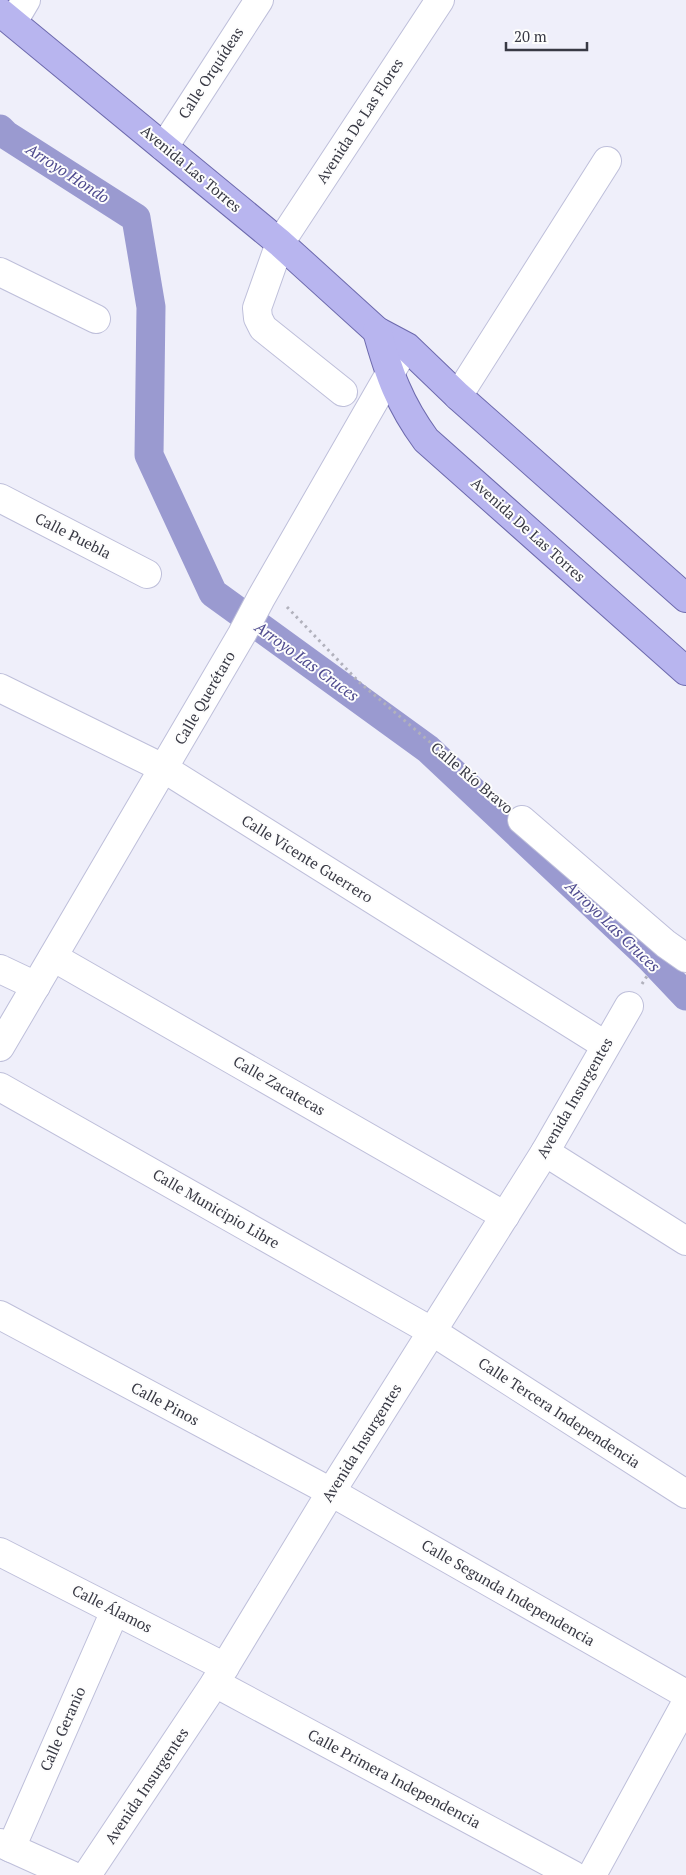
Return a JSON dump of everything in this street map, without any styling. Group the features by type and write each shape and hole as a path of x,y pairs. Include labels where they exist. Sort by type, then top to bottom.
{"main road":[{"name":"Avenida Las Torres","path":"13,11 164,146 280,243 377,331 407,347"},
{"path":"377,331 389,374"},
{"path":"407,347 458,396 674,579 686,598"},
{"name":"Avenida De Las Torres","path":"389,374 412,420 426,440 686,671"}],"street":[{"name":"Calle Orquídeas","path":"164,146 259,0"},
{"name":"Avenida De Las Flores","path":"280,243 440,0"},
{"path":"458,396 606,161"},
{"path":"280,243 257,308 258,318 263,328 343,392"},
{"path":"0,272 96,319"},
{"name":"Calle Querétaro","path":"3,1036 36,986 242,634 264,592 389,374 407,347"},
{"name":"Calle Puebla","path":"0,498 146,574"},
{"name":"Calle Vicente Guerrero","path":"0,688 163,768 605,1045"},
{"name":"Calle Río Bravo","path":"522,820 666,944 686,958"},
{"name":"Calle Zacatecas","path":"53,956 505,1216"},
{"path":"0,969 36,986"},
{"name":"Avenida Insurgentes","path":"87,1875 220,1675 331,1492 546,1152 605,1045 629,1006"},
{"name":"Calle Municipio Libre","path":"0,1087 433,1332"},
{"path":"546,1152 686,1241"},
{"name":"Calle Pinos","path":"0,1316 331,1492"},
{"name":"Calle Tercera Independencia","path":"433,1332 686,1494"},
{"name":"Calle Segunda Independencia","path":"331,1492 686,1694"},
{"name":"Calle Álamos","path":"0,1552 114,1610 220,1675"},
{"name":"Calle Geranio","path":"6,1845 114,1610"},
{"name":"Calle Primera Independencia","path":"220,1675 573,1875"},
{"path":"592,1875 686,1703"},
{"path":"6,1845 71,1875"}],"path":[{"name":"Calle Río Bravo","path":"264,592 360,682 522,820"}],"waterway":[{"name":"Arroyo Las Cruces","path":"0,129 6,135 136,218 151,307 149,455 213,593 428,749 650,958 686,996"}],"water label":[{"name":"Arroyo Hondo","path":"68,173"}]}
